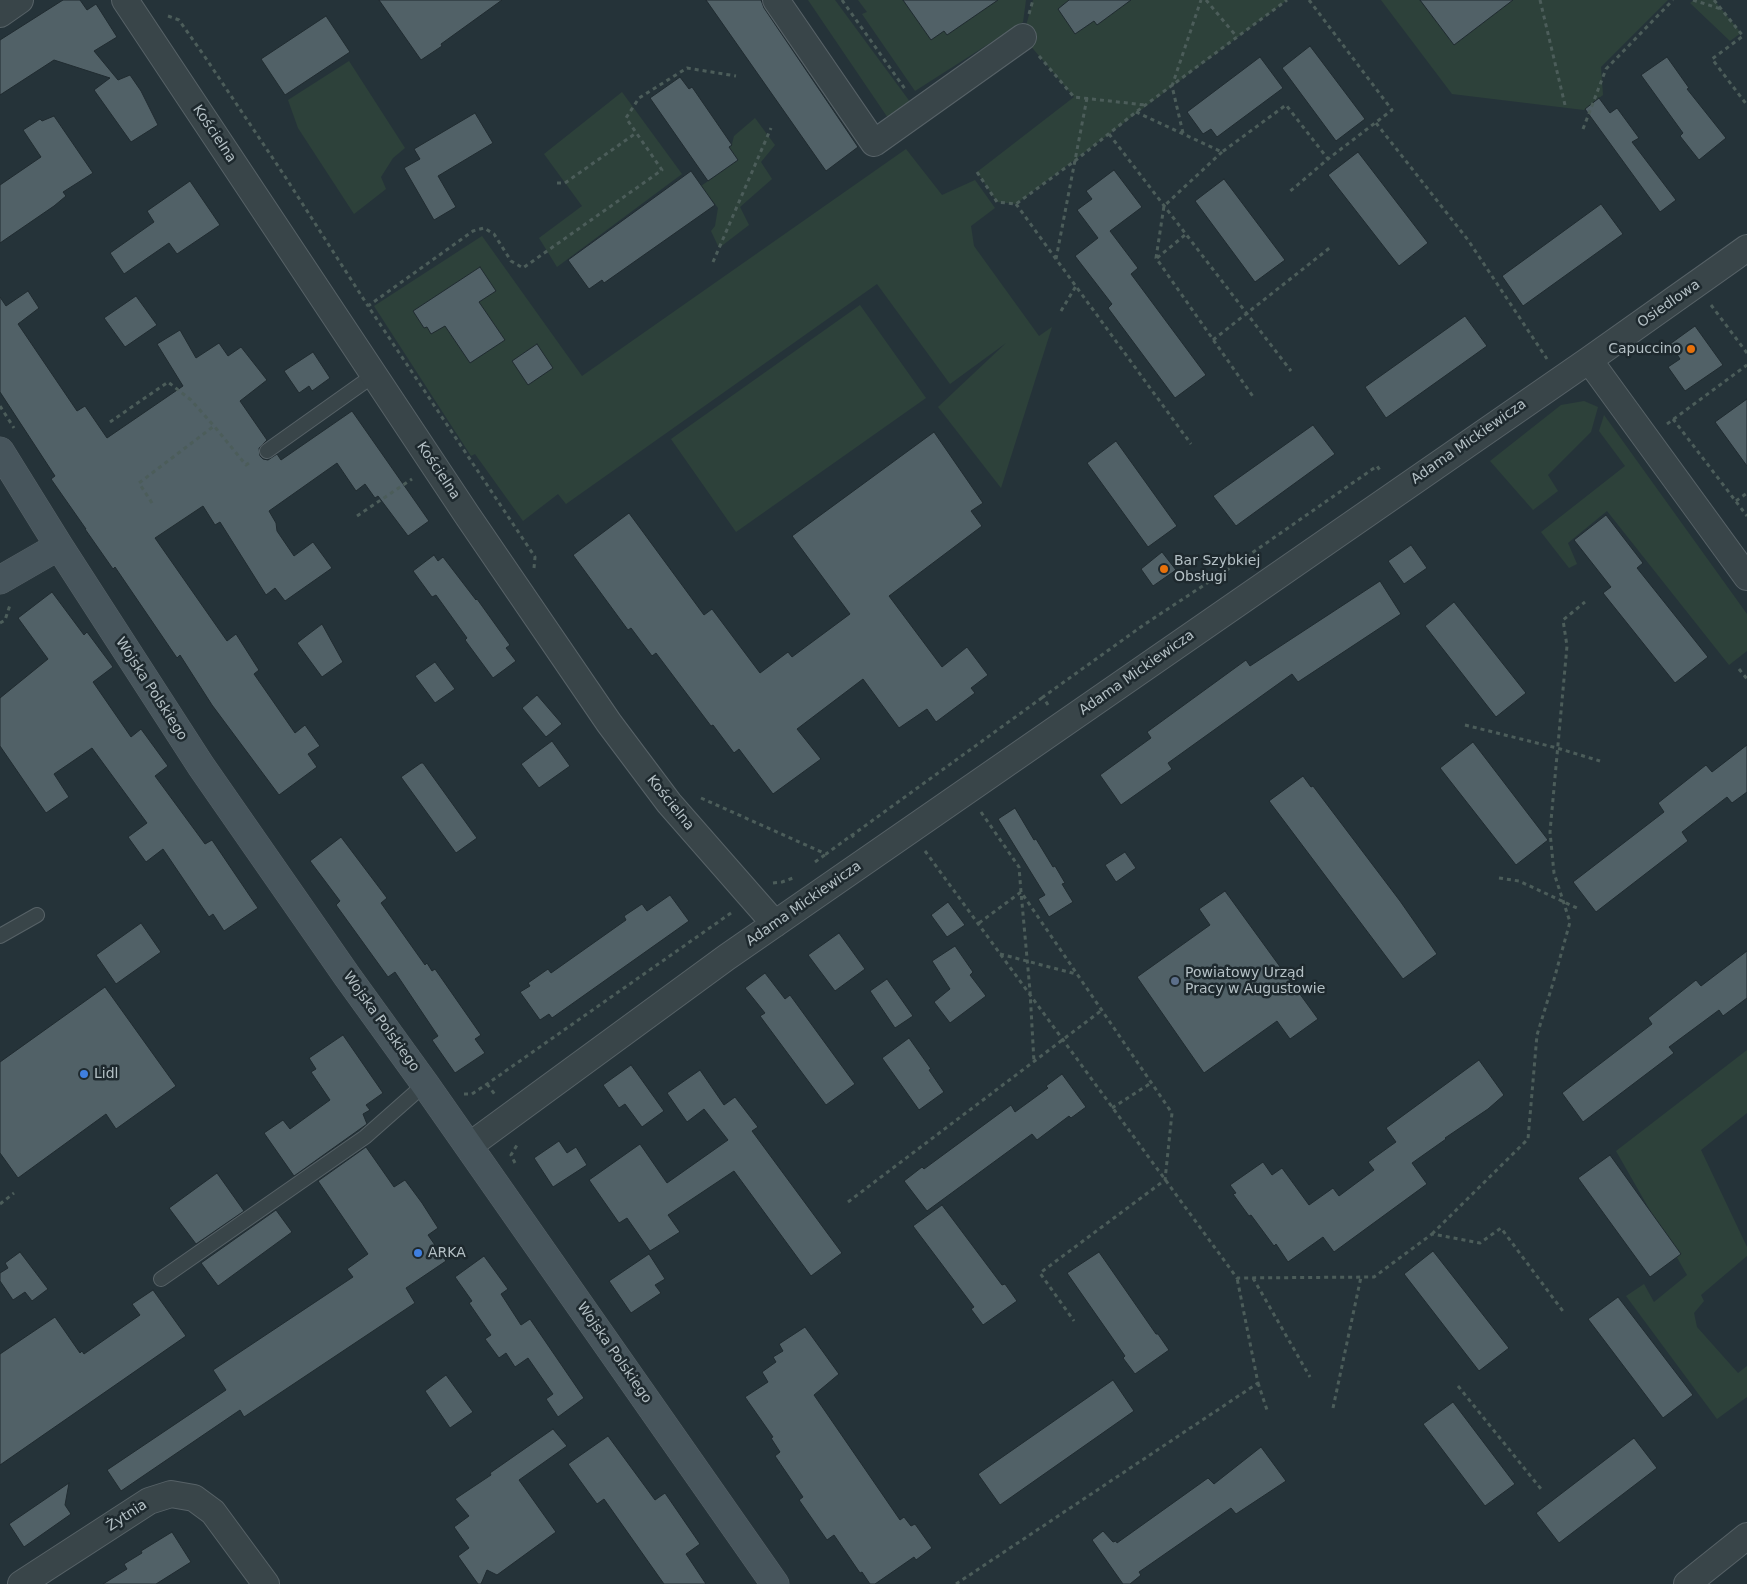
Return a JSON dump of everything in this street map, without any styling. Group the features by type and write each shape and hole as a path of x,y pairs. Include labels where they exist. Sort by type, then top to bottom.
{"street":[{"path":"0,14 20,0"},
{"name":"Kościelna","path":"125,0 374,375 609,723 669,803 775,924"},
{"path":"776,0 874,143 1023,37"},
{"name":"Osiedlowa","path":"1589,360 1747,248"},
{"path":"1589,360 1747,577"},
{"name":"Adama Mickiewicza","path":"469,1146 690,984 870,857 1589,360"},
{"name":"Wojska Polskiego","path":"8,441 59,546 201,766 775,1584"},
{"path":"0,580 59,546"},
{"name":"Żytnia","path":"21,1584 149,1501 171,1494 194,1498 213,1512 266,1584"},
{"path":"1687,1584 1747,1536"},
{"path":"0,1577 6,1584"}],"lane":[{"path":"267,451 374,375"},
{"path":"0,936 37,915"},
{"path":"161,1279 365,1136 425,1084"}],"path":[{"path":"842,0 920,111"},
{"path":"1183,134 1172,86 1201,0"},
{"path":"1206,0 1237,37"},
{"path":"977,172 998,202 1016,204 1076,160 1145,105 1287,0"},
{"path":"1288,193 1328,159 1392,110 1309,0"},
{"path":"1540,0 1565,105"},
{"path":"1583,129 1606,69 1673,0"},
{"path":"1693,0 1722,9"},
{"path":"1714,0 1743,36 1712,59 1747,105"},
{"path":"162,14 179,20 284,175 368,306 535,557 536,573"},
{"path":"1023,37 1074,96 1145,105"},
{"path":"368,306 473,232 484,228 494,234 511,261 522,268 662,170 626,118 639,98 687,68 736,76"},
{"path":"1056,259 1087,98"},
{"path":"1254,398 1156,258 1164,206 1222,152 1286,105 1328,159"},
{"path":"1136,112 1222,152"},
{"path":"1376,123 1468,240 1551,365"},
{"path":"713,262 771,128"},
{"path":"557,183 565,183 636,133"},
{"path":"1109,134 1291,371"},
{"path":"1016,204 1191,444"},
{"path":"1156,258 1185,235"},
{"path":"1214,340 1332,246"},
{"path":"1696,285 1747,353"},
{"path":"1061,311 1076,286"},
{"path":"1646,439 1747,365"},
{"path":"110,422 168,382 191,400 246,465 267,451"},
{"path":"0,406 8,441"},
{"path":"1673,419 1747,516"},
{"path":"152,503 139,483 214,426"},
{"path":"357,516 434,464"},
{"path":"1736,502 1747,493"},
{"path":"1237,1278 1374,1277 1432,1234 1528,1139 1537,1035 1554,983 1570,922 1554,873 1550,832 1567,646 1563,620 1585,602"},
{"path":"1739,669 1747,679"},
{"path":"810,866 1043,697"},
{"path":"1465,725 1600,761"},
{"path":"966,792 1019,867 1034,1062"},
{"path":"694,795 826,854"},
{"path":"910,831 1237,1278 1258,1383 1267,1410"},
{"path":"852,835 870,857"},
{"path":"462,1094 472,1094 733,912 732,908 766,880 772,883 794,878"},
{"path":"1499,878 1519,881 1579,909"},
{"path":"978,924 1021,892"},
{"path":"1021,892 1172,1113 1165,1180 1040,1273 1074,1321"},
{"path":"1000,954 1077,974"},
{"path":"848,1202 1102,1010"},
{"path":"1112,1108 1151,1083"},
{"path":"0,1204 14,1193"},
{"path":"1432,1234 1480,1243 1501,1228 1565,1314"},
{"path":"1333,1408 1361,1277"},
{"path":"1252,1278 1310,1377"},
{"path":"956,1584 1258,1383"},
{"path":"1458,1386 1541,1489"}],"green space":[{"path":"808,0 835,0 916,110 888,118"},
{"path":"858,0 1026,0 1023,22 915,91 862,14 867,12"},
{"path":"1033,0 1287,0 1016,204 997,202 977,172 1074,97 1023,37"},
{"path":"1381,0 1668,0 1601,67 1603,95 1584,110 1452,94"},
{"path":"1694,0 1714,0 1741,33 1730,41 1690,3"},
{"path":"349,61 405,148 393,158 381,177 386,189 354,214 298,128 288,100"},
{"path":"622,92 682,174 557,267 539,238 582,206 544,154"},
{"path":"755,118 775,145 761,162 772,179 740,207 749,225 719,248 711,231 715,226 718,208 701,186 738,160 729,147 734,136"},
{"path":"906,149 942,195 975,180 995,208 971,226 974,246 1039,336 1052,327 1001,488 938,407 1006,343 950,384 877,284 566,504 558,494 523,521 475,454 471,456 374,306 482,236 582,376"},
{"path":"860,305 926,398 736,532 671,439"},
{"path":"1584,401 1598,407 1591,432 1548,475 1558,491 1533,510 1490,461 1561,405"},
{"path":"1604,415 1747,614 1747,651 1729,665 1607,511 1568,543 1577,564 1569,568 1541,532 1625,466 1599,431"},
{"path":"1747,1050 1747,1113 1701,1150 1747,1247 1747,1256 1701,1295 1704,1301 1694,1313 1697,1327 1738,1373 1747,1366 1747,1397 1717,1419 1626,1296 1644,1284 1654,1302 1687,1275 1616,1151"}],"building":[{"path":"63,0 80,0 87,10 96,4 117,37 94,51 118,80 130,75 141,91 158,125 131,142 94,90 110,78 54,60 0,95 0,40"},
{"path":"379,0 502,0 421,60"},
{"path":"706,0 761,0 764,8 858,147 826,171"},
{"path":"903,0 998,0 947,35 944,31 931,40"},
{"path":"1069,0 1131,0 1097,25 1094,21 1075,34 1058,9"},
{"path":"1420,0 1513,0 1454,45"},
{"path":"326,16 350,52 285,95 261,59"},
{"path":"1310,46 1365,119 1336,141 1282,68"},
{"path":"1260,57 1283,88 1217,137 1211,129 1203,134 1187,112"},
{"path":"1667,57 1689,88 1687,89 1726,138 1699,160 1680,136 1683,133 1641,75"},
{"path":"680,77 689,89 692,87 732,145 729,147 738,160 708,181 650,98"},
{"path":"1599,98 1610,113 1617,108 1639,138 1632,142 1676,200 1660,212 1585,109"},
{"path":"475,113 493,143 438,176 456,207 434,220 404,168 420,159 414,149"},
{"path":"54,116 93,173 63,192 66,196 54,206 0,243 0,185 41,157 23,130 40,119 42,121"},
{"path":"1358,152 1428,243 1399,266 1328,175"},
{"path":"1114,170 1142,207 1110,231 1138,268 1131,274 1206,375 1175,398 1108,308 1112,304 1075,256 1098,238 1077,210 1092,199 1086,191"},
{"path":"691,171 715,205 604,283 602,280 589,289 568,260"},
{"path":"1224,179 1285,260 1255,282 1195,201"},
{"path":"190,181 220,225 177,254 169,243 124,274 110,253 154,222 147,211"},
{"path":"1601,204 1623,234 1523,306 1502,276"},
{"path":"480,267 496,291 479,302 505,340 470,363 445,326 431,334 427,327 424,328 413,311"},
{"path":"28,291 39,308 18,324 77,411 85,406 107,438 183,386 157,344 180,330 196,358 219,343 228,356 241,347 267,380 240,401 267,440 259,448 260,456 263,459 268,460 277,454 281,460 352,411 429,521 408,536 378,496 375,498 365,484 356,491 337,463 269,511 276,523 277,531 294,556 313,542 332,568 285,601 275,588 266,595 220,522 215,525 203,506 155,538 227,641 236,634 259,670 254,674 295,733 305,725 320,746 308,754 317,767 279,795 212,705 180,655 177,658 115,567 113,569 85,529 51,479 55,476 0,392 0,297 6,306"},
{"path":"136,296 157,325 125,347 104,318"},
{"path":"1465,316 1487,346 1386,418 1365,387"},
{"path":"1695,326 1723,365 1685,391 1668,367 1680,359 1670,344"},
{"path":"537,344 553,368 528,385 512,361"},
{"path":"313,352 330,378 312,391 309,386 299,393 284,371"},
{"path":"1747,399 1747,466 1715,422"},
{"path":"1313,425 1335,454 1236,526 1213,496"},
{"path":"934,432 983,503 971,511 982,526 889,596 942,667 967,647 988,675 971,688 975,693 936,722 927,709 899,728 863,679 797,729 821,759 773,794 739,749 734,753 713,725 711,726 656,653 652,656 631,628 628,630 573,555 629,513 704,615 712,609 760,673 788,652 792,657 850,614 792,536"},
{"path":"1116,441 1177,526 1148,547 1087,463"},
{"path":"1606,515 1643,563 1637,568 1708,657 1675,683 1603,593 1611,587 1574,540"},
{"path":"1411,545 1427,568 1404,584 1388,561"},
{"path":"1162,552 1176,570 1153,586 1141,569"},
{"path":"434,555 438,561 443,557 477,599 510,645 506,648 516,661 493,678 465,640 467,638 436,595 432,597 413,571"},
{"path":"1380,581 1401,614 1298,682 1292,674 1168,763 1172,769 1121,805 1100,775 1151,738 1147,732 1246,660 1250,666"},
{"path":"52,592 84,635 87,632 113,667 93,682 131,737 141,729 168,766 155,776 205,844 212,840 258,908 224,931 213,914 209,917 163,849 146,862 128,837 147,823 92,748 54,774 69,797 46,813 0,746 0,698 48,659 18,618"},
{"path":"1454,602 1526,693 1496,717 1425,626"},
{"path":"322,624 343,662 322,677 297,643"},
{"path":"435,662 455,689 435,703 415,676"},
{"path":"537,695 562,724 546,737 522,708"},
{"path":"552,741 570,766 539,788 521,764"},
{"path":"1473,742 1548,840 1516,865 1440,768"},
{"path":"1747,745 1747,792 1732,803 1727,797 1682,832 1688,841 1596,912 1573,882 1664,812 1658,803 1706,765 1712,772"},
{"path":"423,763 477,838 456,853 401,777"},
{"path":"1303,776 1311,787 1313,786 1400,901 1437,954 1403,979 1269,801"},
{"path":"1015,808 1034,840 1036,839 1053,867 1055,866 1065,883 1062,884 1073,902 1049,917 1038,899 1045,895 998,819"},
{"path":"341,837 387,898 381,903 425,965 427,963 432,971 435,969 481,1035 475,1039 485,1053 455,1073 432,1040 438,1036 395,972 388,977 336,905 340,901 310,861"},
{"path":"1125,852 1136,868 1116,882 1105,865"},
{"name":"Powiatowy Urząd Pracy w Augustowie","path":"1225,891 1318,1019 1290,1039 1277,1021 1204,1073 1137,977 1210,925 1199,909"},
{"path":"670,895 689,921 552,1018 549,1014 540,1020 520,992 530,986 528,983 548,969 551,973 626,920 624,916 642,904 647,911"},
{"path":"948,902 965,925 947,937 931,915"},
{"path":"141,923 161,952 116,984 96,955"},
{"path":"839,933 865,969 835,991 808,955"},
{"path":"955,946 973,972 970,975 986,996 950,1023 934,1002 950,989 932,961"},
{"path":"1747,951 1747,998 1723,1016 1719,1010 1669,1047 1674,1053 1583,1122 1562,1093 1652,1024 1648,1018 1696,980 1701,986"},
{"path":"765,973 785,999 790,995 855,1084 826,1105 760,1016 765,1013 745,988"},
{"path":"887,979 913,1016 895,1028 870,991"},
{"name":"Lidl","path":"105,987 176,1086 116,1129 106,1114 18,1178 0,1153 0,1062"},
{"path":"343,1035 383,1093 366,1105 370,1110 363,1114 367,1124 294,1176 264,1133 283,1120 290,1129 330,1100 311,1072 316,1069 309,1058"},
{"path":"909,1038 931,1069 929,1070 944,1092 919,1110 882,1058"},
{"path":"1479,1060 1504,1095 1488,1109 1412,1163 1427,1184 1334,1252 1323,1237 1288,1262 1276,1244 1274,1246 1233,1194 1236,1193 1230,1185 1263,1162 1272,1175 1282,1168 1309,1205 1333,1188 1339,1196 1374,1170 1368,1162 1396,1142 1386,1128"},
{"path":"631,1065 664,1111 642,1127 625,1104 619,1108 603,1085"},
{"path":"700,1070 724,1105 735,1097 758,1127 752,1131 842,1253 811,1276 734,1171 668,1215 680,1232 650,1251 627,1218 619,1223 589,1180 640,1144 667,1183 728,1140 704,1109 687,1122 667,1093"},
{"path":"1062,1074 1086,1107 1071,1118 1069,1116 1037,1140 1032,1134 927,1211 904,1181 922,1167 924,1169 1011,1105 1015,1112 1048,1088 1046,1086"},
{"path":"559,1141 567,1153 576,1147 587,1165 553,1187 534,1158"},
{"path":"366,1147 394,1187 405,1180 422,1203 438,1228 428,1235 446,1261 406,1288 415,1303 244,1417 240,1410 121,1491 107,1470 226,1390 213,1370 353,1277 347,1269 368,1254 318,1181"},
{"path":"1610,1155 1681,1254 1650,1277 1578,1178"},
{"path":"217,1173 244,1211 196,1244 169,1208"},
{"path":"942,1205 1002,1285 1005,1284 1017,1301 983,1325 971,1309 974,1307 913,1226"},
{"path":"276,1210 292,1232 218,1286 201,1263"},
{"path":"1433,1251 1509,1348 1479,1371 1404,1274"},
{"path":"20,1252 48,1289 32,1301 25,1292 13,1300 0,1281 0,1273 8,1268 5,1263"},
{"path":"1099,1252 1169,1350 1135,1374 1123,1358 1125,1356 1067,1273"},
{"path":"649,1254 665,1279 655,1285 661,1293 631,1313 609,1281"},
{"path":"484,1256 508,1289 501,1294 521,1325 530,1319 584,1398 558,1417 546,1399 553,1394 528,1358 515,1367 506,1353 499,1358 485,1339 491,1335 469,1303 472,1301 455,1277"},
{"path":"153,1290 186,1336 0,1465 0,1354 55,1317 80,1353 82,1351 84,1354 140,1315 132,1304"},
{"path":"1618,1297 1693,1395 1663,1418 1588,1319"},
{"path":"805,1327 839,1374 814,1395 900,1520 904,1517 911,1526 915,1524 932,1548 916,1560 914,1557 875,1584 870,1584 862,1572 860,1573 834,1535 827,1540 799,1500 803,1497 775,1456 780,1452 771,1438 773,1437 745,1397 768,1382 762,1372 776,1362 773,1357 783,1351 779,1344"},
{"path":"446,1375 473,1412 450,1428 425,1391"},
{"path":"1113,1380 1134,1411 1000,1505 978,1474"},
{"path":"1453,1402 1515,1484 1485,1506 1423,1424"},
{"path":"553,1429 567,1446 519,1480 556,1532 497,1575 487,1570 481,1584 478,1584 458,1556 469,1548 454,1527 469,1516 455,1499"},
{"path":"608,1436 655,1500 665,1493 700,1544 686,1554 706,1584 664,1584 604,1499 597,1504 568,1464"},
{"path":"1634,1438 1657,1468 1559,1543 1536,1513"},
{"path":"1261,1447 1286,1481 1236,1514 1231,1508 1139,1572 1141,1575 1130,1584 1123,1584 1092,1540 1103,1531 1113,1542 1116,1541 1117,1543 1208,1478 1214,1484"},
{"path":"69,1483 65,1505 71,1514 24,1547 9,1524"},
{"path":"172,1532 191,1562 156,1584 103,1584 127,1569 124,1564 142,1553 141,1551"}],"place":[{"name":"Capuccino","path":"1691,349"},
{"name":"Bar Szybkiej Obsługi","path":"1164,569"},
{"name":"Powiatowy Urząd Pracy w Augustowie","path":"1175,981"},
{"name":"Lidl","path":"84,1074"},
{"name":"ARKA","path":"418,1253"}]}
